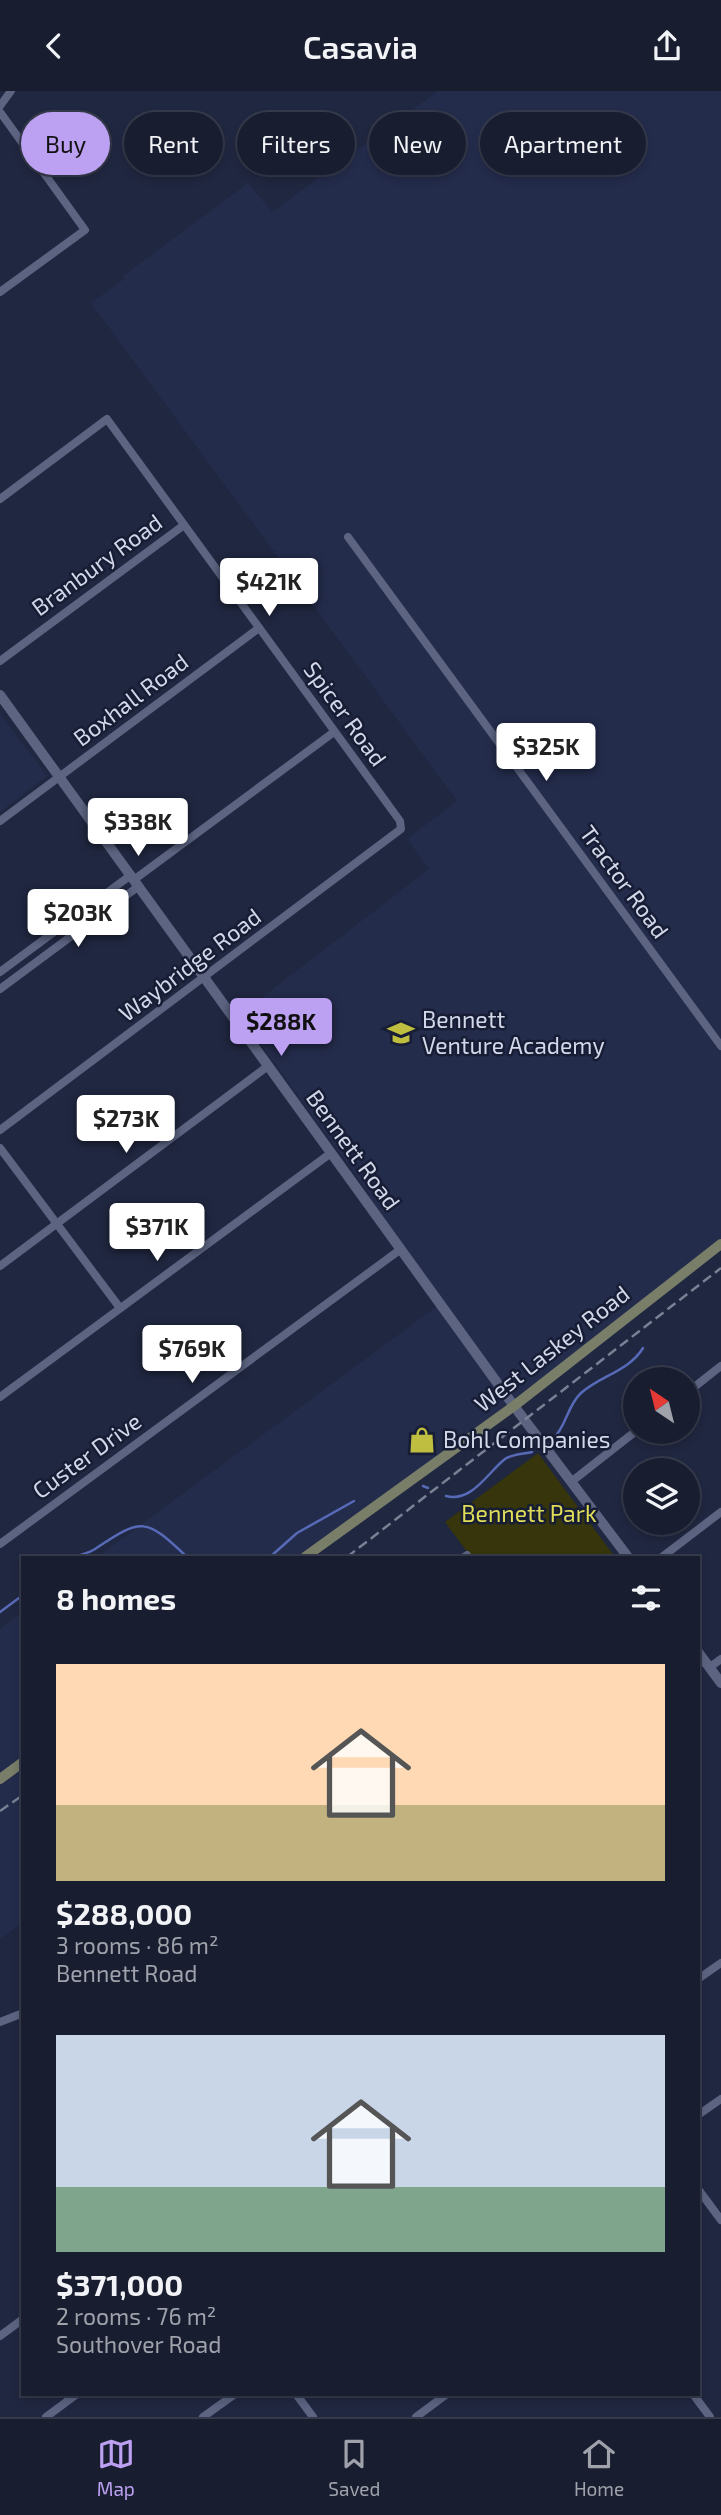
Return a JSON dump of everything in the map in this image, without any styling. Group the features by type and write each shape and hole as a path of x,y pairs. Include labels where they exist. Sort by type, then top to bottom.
{"main road":[{"name":"West Laskey Road","path":"306,1556 514,1406 721,1244"},
{"path":"0,1779 21,1763"}],"street":[{"path":"0,106 11,91"},
{"path":"0,112 85,230 0,292"},
{"name":"Spicer Road","path":"0,499 107,419 400,821 401,829"},
{"name":"Branbury Road","path":"0,661 184,525"},
{"name":"Tractor Road","path":"348,537 721,1046"},
{"name":"Boxhall Road","path":"0,821 259,628"},
{"name":"Bennett Road","path":"0,695 514,1406 627,1556"},
{"path":"0,989 135,880 334,732"},
{"name":"Waybridge Road","path":"0,1130 401,829"},
{"path":"0,972 135,880"},
{"path":"0,1266 268,1066"},
{"path":"0,1148 120,1308"},
{"path":"0,1397 331,1153"},
{"name":"Custer Drive","path":"0,1544 401,1249"},
{"path":"700,1383 721,1366"},
{"path":"571,1482 623,1441"},
{"path":"663,1556 721,1513"},
{"path":"700,1654 721,1683"},
{"path":"710,1667 721,1659"},
{"path":"700,1978 721,1963"},
{"path":"0,2022 21,2017"},
{"path":"700,2114 721,2099"},
{"path":"700,2192 721,2220"},
{"path":"0,2336 21,2320"},
{"path":"46,2417 74,2396"},
{"path":"203,2417 231,2396"},
{"path":"297,2396 313,2417"},
{"path":"416,2417 444,2396"},
{"path":"694,2396 710,2417"}],"shaded area":[{"path":"438,91 721,91 721,1244 306,1556 98,1556 436,1307 360,1202 370,1194 239,1015 429,869 407,839 457,801 91,303 248,183 272,212 323,175 355,175 355,152 369,141 369,175 466,175 466,112 409,112"},
{"path":"0,714 47,776 0,812"},
{"path":"21,1613 21,1923 0,1939 0,1629"}],"green space":[{"name":"Bennett Park","path":"538,1453 614,1556 470,1556 445,1522"}],"waterway":[{"path":"553,1439 581,1393 622,1368 643,1348"},
{"path":"446,1496 455,1497 472,1491 505,1459 532,1452"},
{"path":"423,1486 428,1488"},
{"path":"271,1556 297,1533 354,1501"},
{"path":"78,1556 93,1550 123,1531 143,1526 162,1535 186,1556"},
{"path":"0,1612 21,1596"}],"railway":[{"path":"348,1556 721,1268"},
{"path":"0,1811 21,1796"}],"place":[{"name":"Bennett Venture Academy","path":"401,1033"},
{"name":"Bohl Companies","path":"422,1440"}]}
